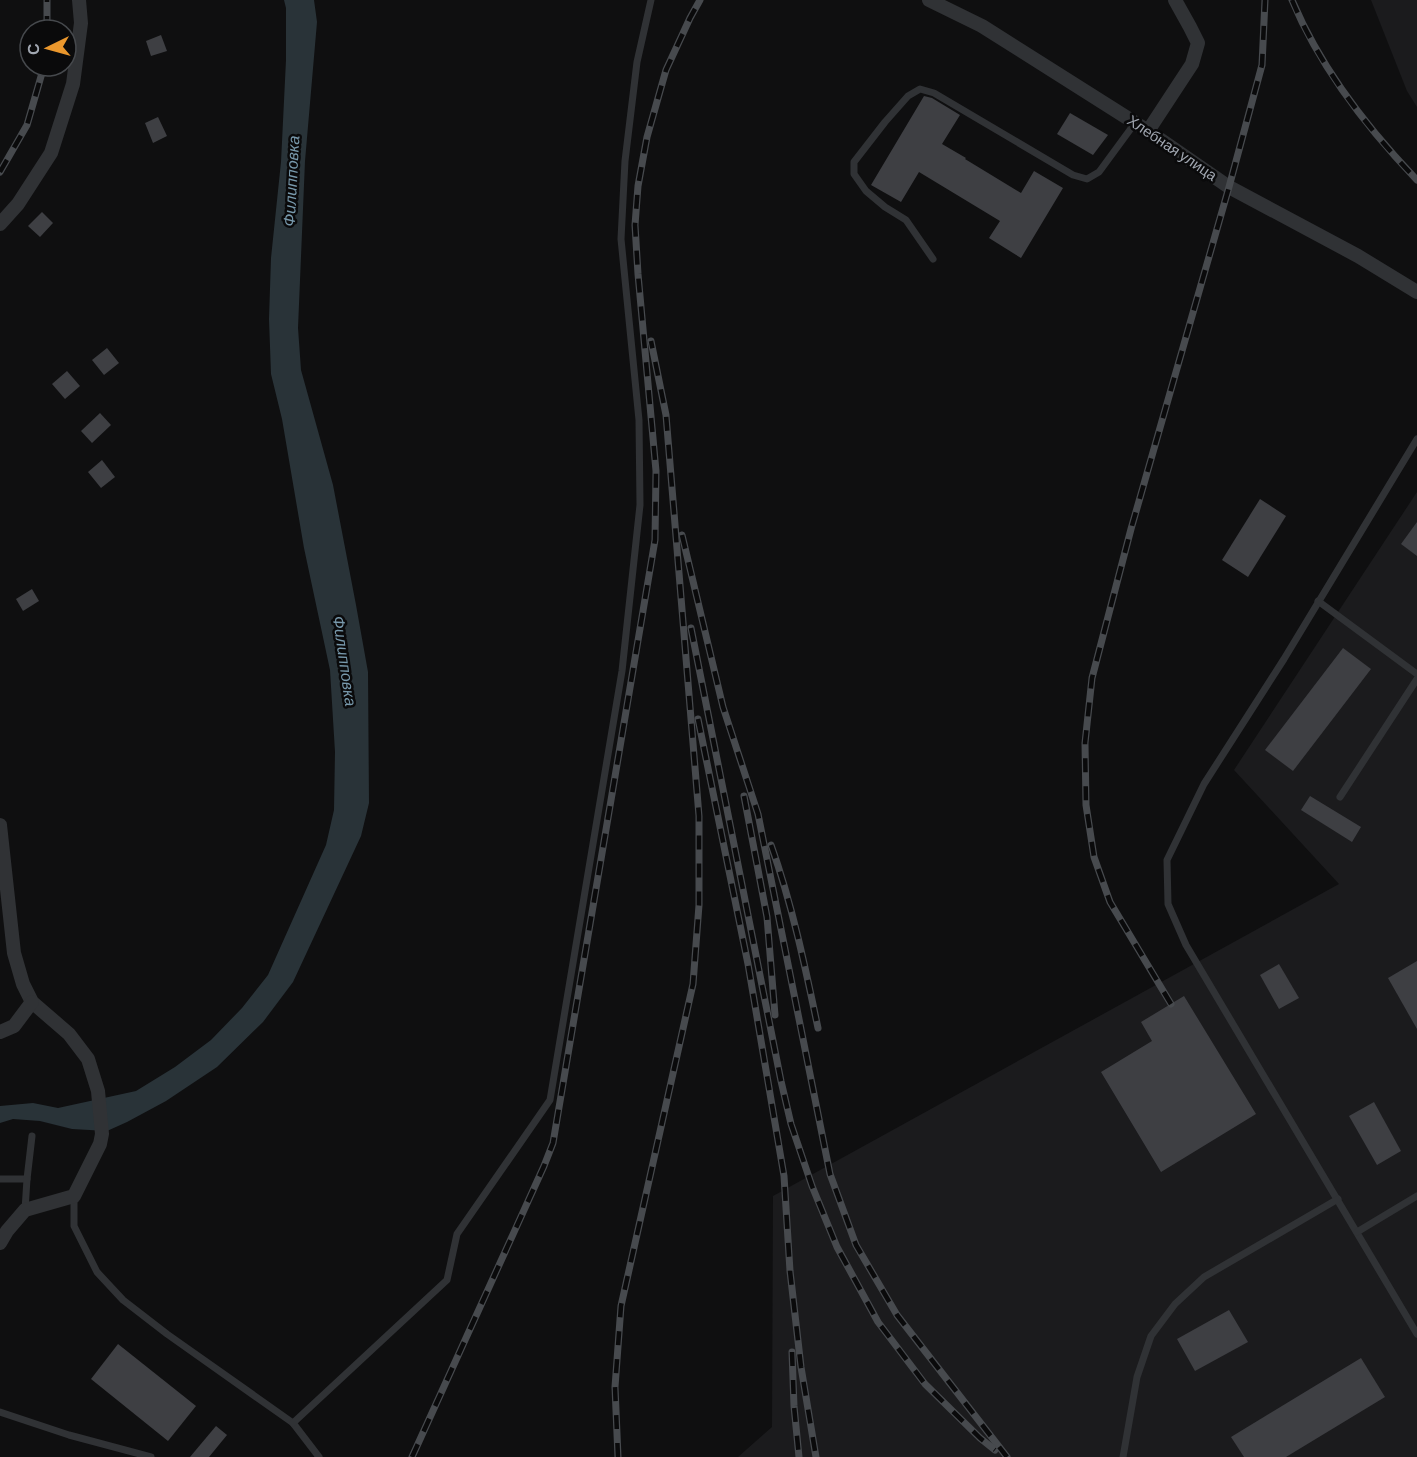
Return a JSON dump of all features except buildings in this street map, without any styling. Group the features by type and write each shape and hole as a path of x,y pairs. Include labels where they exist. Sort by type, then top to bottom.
{"street":[{"path":"0,224 18,204 51,153 73,84 81,23 79,0"},
{"name":"Хлебная улица","path":"929,0 982,26 1148,131 1229,187 1358,256 1417,292"},
{"path":"1148,131 1192,64 1198,43 1175,0"},
{"path":"0,825 14,953 23,984 32,1002 69,1034 88,1059 98,1091 102,1134 100,1144 74,1196 25,1210 0,1243"},
{"path":"0,1032 14,1026 32,1002"}],"lane":[{"path":"293,1423 447,1280 457,1234 550,1100 622,671 640,506 639,420 621,239 625,161 637,62 651,0"},
{"path":"933,260 906,220 885,207 866,190 854,174 854,162 908,96 920,89 934,93 1073,176 1087,180 1099,172 1135,123"},
{"path":"1417,439 1204,784 1167,860 1168,904 1186,945 1417,1334"},
{"path":"1318,602 1417,674"},
{"path":"1340,797 1417,679"},
{"path":"25,1210 32,1136"},
{"path":"0,1179 27,1179"},
{"path":"74,1196 74,1226 97,1272 123,1300 293,1423 319,1457"},
{"path":"1357,1232 1417,1196"},
{"path":"1123,1457 1137,1377 1151,1336 1175,1304 1203,1277 1338,1199"},
{"path":"0,1412 69,1436 151,1457"}],"shaded area":[{"path":"1371,0 1417,0 1417,107 1407,91"},
{"path":"1417,492 1417,1457 738,1457 772,1427 773,1196 1339,884 1234,770"}],"water":[{"name":"Филипповка","path":"284,0 314,0 317,22 305,161 298,328 301,370 333,485 368,672 369,803 361,836 293,982 263,1022 217,1067 166,1101 107,1131 72,1129 40,1121 13,1119 0,1123 0,1106 33,1103 58,1108 136,1091 175,1067 211,1040 242,1008 268,975 326,845 334,810 335,752 330,670 304,548 282,419 271,374 269,319 271,258 281,162 286,60"}],"railway":[{"path":"47,0 47,18"},
{"path":"412,1457 553,1143 655,540 656,471 635,225 638,186 647,137 666,70 700,0"},
{"path":"1171,1004 1110,902 1094,857 1086,805 1085,743 1092,678 1131,529 1262,65 1265,0"},
{"path":"1292,0 1316,49 1346,96 1417,180"},
{"path":"0,172 27,125 41,78"},
{"path":"618,1457 615,1387 621,1306 693,984 699,905 699,816 666,415 651,341"},
{"path":"682,535 723,707 758,814 830,1174 856,1245 897,1315 1007,1457"},
{"path":"691,628 781,1081 791,1124 812,1186 837,1247 878,1322 925,1384 995,1450"},
{"path":"698,719 748,964 784,1176 790,1271 801,1367 816,1457"},
{"path":"744,796 767,917 775,1015"},
{"path":"771,845 792,912 818,1028"},
{"path":"792,1352 799,1457"}]}
